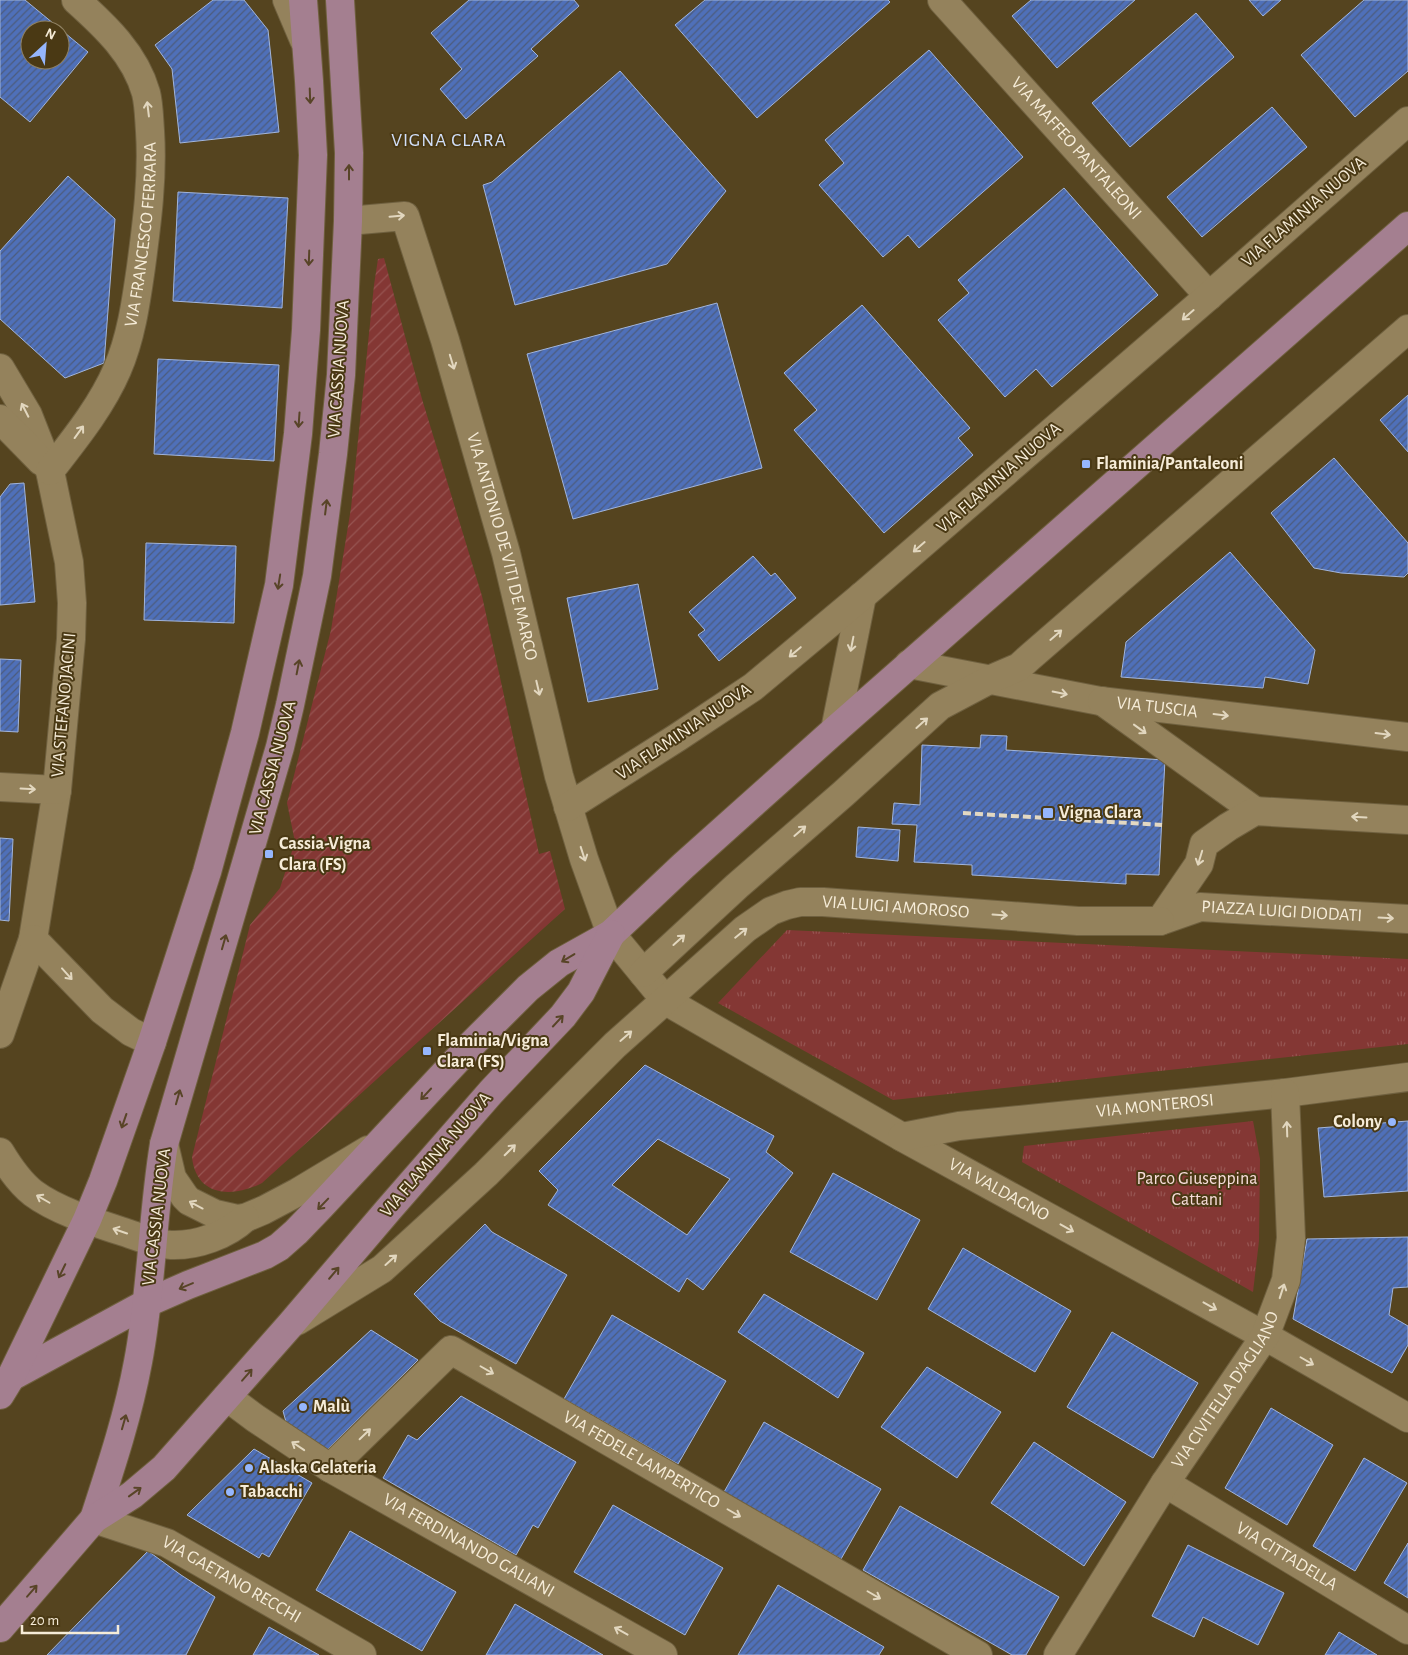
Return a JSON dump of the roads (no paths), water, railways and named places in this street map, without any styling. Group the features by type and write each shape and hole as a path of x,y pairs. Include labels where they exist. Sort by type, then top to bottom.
{"main road":[{"name":"VIA CASSIA NUOVA","path":"6,1386 87,1220 103,1181 152,1042 207,872 245,733 279,586 298,434 306,330 312,155 303,0"},
{"name":"VIA CASSIA NUOVA","path":"94,1519 126,1418 138,1361 147,1303 157,1187 164,1144 280,747 317,576 341,375 348,220 349,153 340,5"},
{"name":"VIA FLAMINIA NUOVA","path":"6,1386 147,1303 265,1255 279,1247 302,1226 472,1044 528,988 559,963 611,934 682,866 909,664 1408,226"},
{"name":"VIA FLAMINIA NUOVA","path":"94,1519 148,1483 164,1468 227,1398 491,1092 568,1011 587,982 611,934"},
{"path":"0,1628 94,1519"}],"street":[{"name":"VIA FRANCESCO FERRARA","path":"50,471 81,430 109,388 124,354 137,290 147,224 150,185 149,118 146,93 131,60 113,35 76,0"},
{"path":"287,0 306,47"},
{"name":"VIA MAFFEO PANTALEONI","path":"942,0 1209,296"},
{"name":"VIA FLAMINIA NUOVA","path":"568,807 753,687 862,596 1209,296 1408,120"},
{"name":"VIA ANTONIO DE VITI DE MARCO","path":"348,220 405,216 448,349 506,553 568,807 611,934"},
{"path":"643,973 737,886 940,706 1018,667 1030,658 1408,329"},
{"name":"VIA STEFANO JACINI","path":"0,368 28,415 50,471 69,562 72,603 71,639 57,790 34,939 0,1034"},
{"path":"0,419 50,471"},
{"path":"835,730 862,596"},
{"name":"VIA TUSCIA","path":"909,664 1100,701 1408,737"},
{"path":"1100,701 1255,811 1408,820"},
{"path":"0,787 57,790"},
{"name":"PIAZZA LUIGI DIODATI","path":"1160,921 1199,864 1204,844 1228,826 1255,811"},
{"name":"VIA LUIGI AMOROSO","path":"666,1001 745,929 772,911 800,902 823,902 1078,921 1160,921"},
{"name":"PIAZZA LUIGI DIODATI","path":"1160,921 1200,907 1408,920"},
{"name":"VIA VALDAGNO","path":"611,934 666,1001 902,1136 1265,1336 1408,1418"},
{"path":"34,939 102,1010 131,1032 152,1042"},
{"name":"VIA FLAMINIA NUOVA","path":"291,1324 382,1269 486,1174 616,1045 666,1001"},
{"name":"VIA MONTEROSI","path":"902,1136 979,1124 1286,1093 1408,1077"},
{"name":"VIA CIVITELLA D'AGLIANO","path":"1058,1655 1165,1483 1265,1336 1284,1286 1289,1262 1291,1238 1286,1093"},
{"name":"VIA FLAMINIA NUOVA","path":"87,1220 153,1242 172,1245 202,1241 232,1229 245,1218 298,1192 380,1142"},
{"path":"164,1144 172,1178 185,1198 215,1214 237,1219 245,1218"},
{"path":"0,1152 9,1166 34,1193 87,1220"},
{"name":"VIA FEDELE LAMPERTICO","path":"330,1468 451,1350 978,1655"},
{"name":"VIA FERDINANDO GALIANI","path":"227,1398 330,1468 663,1655"},
{"name":"VIA CITTADELLA","path":"1165,1483 1408,1630"},
{"name":"VIA GAETANO RECCHI","path":"94,1519 167,1543 362,1655"}],"railway":[{"path":"963,813 1162,825"}],"place":[{"name":"Flaminia/Pantaleoni","path":"1086,464"},
{"name":"Vigna Clara","path":"1048,813"},
{"name":"Cassia-Vigna Clara (FS)","path":"269,854"},
{"name":"Flaminia/Vigna Clara (FS)","path":"427,1051"},
{"name":"Colony","path":"1392,1122"},
{"name":"Malù","path":"303,1407"},
{"name":"Alaska Gelateria","path":"249,1468"},
{"name":"Tabacchi","path":"230,1492"}],"district":[{"name":"VIGNA CLARA","path":"449,140"}],"park label":[{"name":"Parco Giuseppina Cattani","path":"1197,1189"}]}
